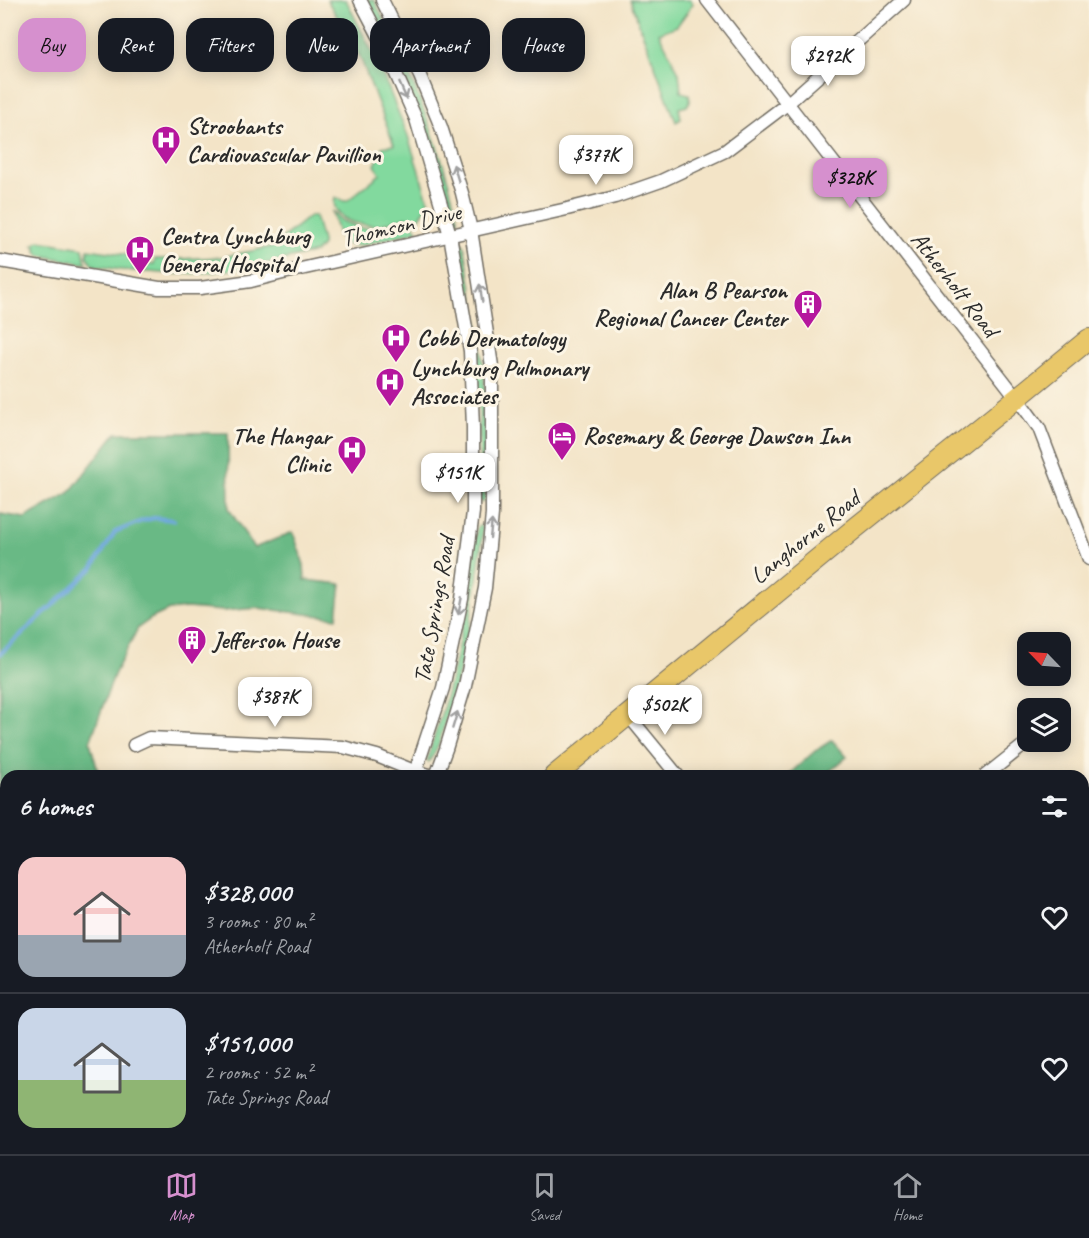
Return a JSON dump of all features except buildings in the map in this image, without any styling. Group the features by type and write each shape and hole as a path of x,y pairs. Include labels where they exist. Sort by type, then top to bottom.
{"main road":[{"name":"Langhorne Road","path":"561,770 1089,339"}],"street":[{"name":"Tate Springs Road","path":"360,0 380,38 416,119 450,235 470,351 473,512 462,599 443,688 415,770"},
{"name":"Tate Springs Road","path":"382,0 420,76 441,127 462,193 471,230 492,366 492,514 485,588 465,686 446,749 437,770"},
{"name":"Atherholt Road","path":"706,0 1039,428 1089,559"},
{"name":"Thomson Drive","path":"0,261 159,288 200,288 251,281 615,196 661,181 724,151 787,104 904,0"},
{"path":"628,715 673,770"},
{"path":"134,745 149,738 342,747 377,756 407,770"},
{"path":"993,770 1017,751"}],"green space":[{"path":"327,0 346,0 355,18 338,18"},
{"path":"367,0 374,0 383,18 376,18"},
{"path":"630,0 690,0 693,4 677,26 659,33 679,73 681,92 689,94 690,101 687,106 679,108 681,119 676,122"},
{"path":"358,24 370,48 370,72 382,72 408,136 428,200 428,205 417,222 406,217 378,225 362,224 350,221 340,215 335,208 335,197 347,201 380,174 375,165 382,147 394,145 358,53"},
{"path":"401,72 408,72 435,140 457,222 452,221 434,157"},
{"path":"332,211 342,221 361,228 377,229 404,221 413,224 418,231 362,245 347,244 337,231"},
{"path":"310,216 315,216 322,241 322,245 316,252 230,270 178,274 179,259 223,257 271,247"},
{"path":"39,241 83,248 87,264 39,255 36,246 33,245"},
{"path":"462,244 473,293 484,374 486,453 485,500 483,502 479,499 477,375 459,248"},
{"path":"88,249 143,257 142,263 154,264 155,259 176,259 176,274 121,270 93,265 87,257"},
{"path":"116,433 228,433 229,509 254,548 293,532 304,565 305,580 341,584 337,618 258,608 223,611 187,608 169,610 138,628 114,675 90,742 98,770 0,770 0,514 25,518 69,493"},
{"path":"479,526 483,529 481,553 465,646 442,734 429,762 427,761 447,695 458,647"},
{"path":"832,740 847,757 831,770 794,770 815,751"}],"waterway":[{"path":"0,654 92,569 115,532 154,518 174,520"}],"place":[{"name":"Stroobants Cardiovascular Pavillion","path":"166,166"},
{"name":"Centra Lynchburg General Hospital","path":"140,276"},
{"name":"Alan B Pearson Regional Cancer Center","path":"808,330"},
{"name":"Cobb Dermatology","path":"396,364"},
{"name":"Lynchburg Pulmonary Associates","path":"390,408"},
{"name":"Rosemary & George Dawson Inn","path":"562,462"},
{"name":"The Hangar Clinic","path":"352,476"},
{"name":"Jefferson House","path":"192,666"}]}
